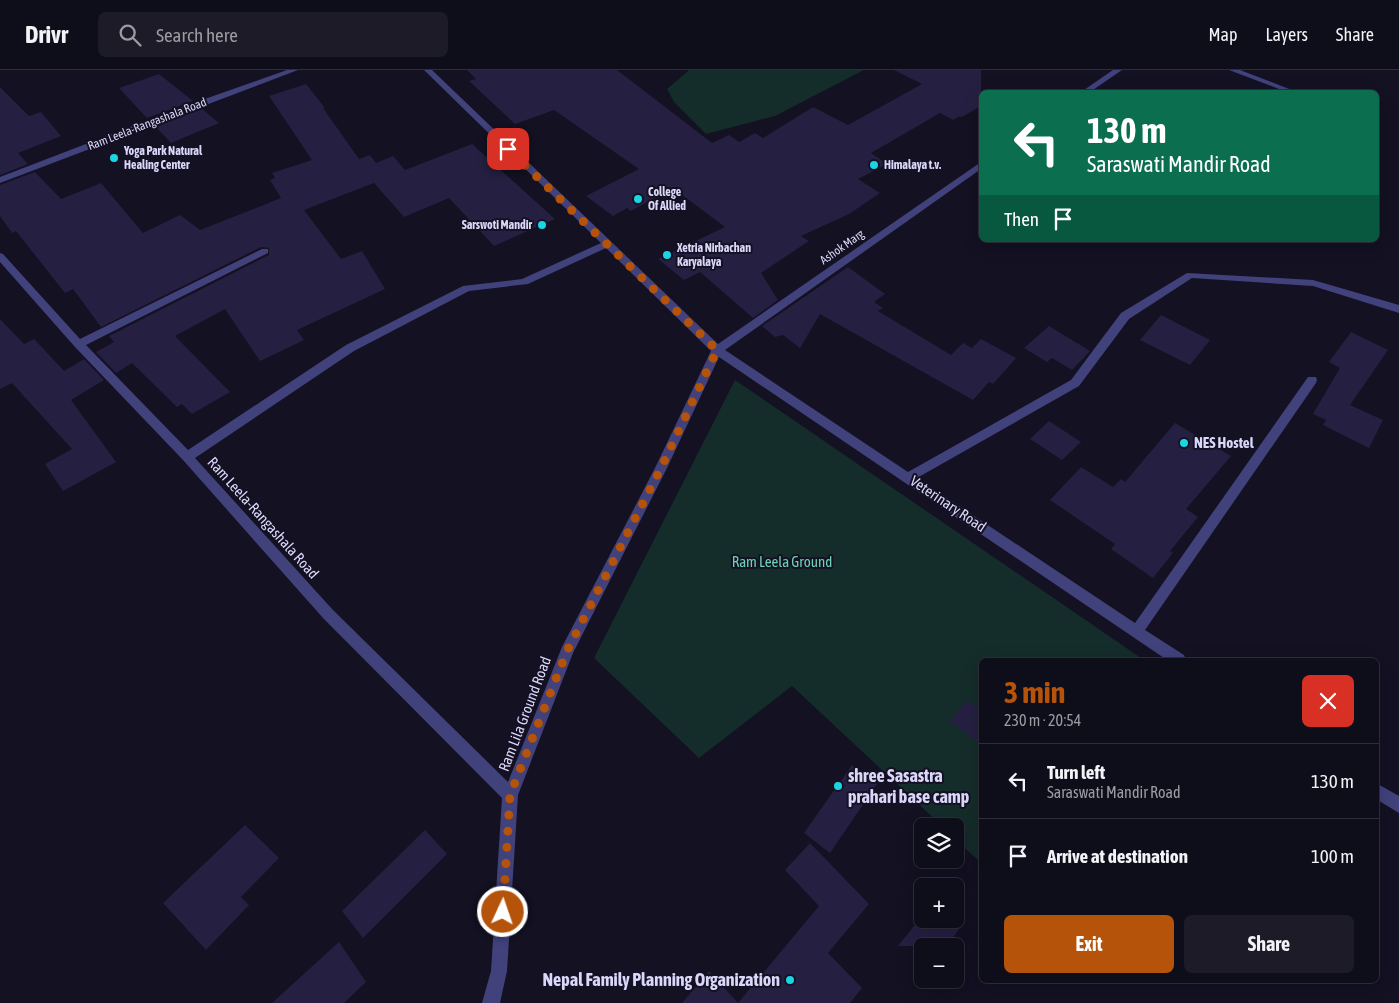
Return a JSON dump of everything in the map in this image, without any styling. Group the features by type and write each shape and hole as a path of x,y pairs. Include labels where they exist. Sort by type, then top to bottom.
{"street":[{"name":"Ram Leela-Rangashala Road","path":"0,180 185,109 294,70"},
{"name":"Veterinary Road","path":"428,70 717,350 909,477 1175,658"},
{"path":"1089,90 1118,70"},
{"path":"1233,70 1288,90"},
{"name":"Ashok Marg","path":"717,350 979,166"},
{"path":"187,457 350,348 467,288 524,282 606,244"},
{"path":"79,344 265,251"},
{"name":"Ram Leela-Rangashala Road","path":"0,256 79,344 187,457 328,614 510,795"},
{"path":"909,477 1075,383 1126,316 1190,275 1313,283 1399,309"},
{"name":"Ram Lila Ground Road","path":"491,1003 500,971 510,795 567,651 661,468 717,350"},
{"path":"1136,632 1312,380"},
{"path":"1379,792 1399,805"}],"green space":[{"path":"689,70 864,70 775,116 706,134 674,102 667,89"},
{"name":"Ram Leela Ground","path":"735,380 1141,658 979,658 979,861 964,847 964,818 933,818 792,686 699,758 594,658"}],"building":[{"path":"467,70 617,70 712,143 729,135 739,142 755,133 763,138 813,107 848,125 922,84 894,70 981,70 981,90 979,90 979,107 962,117 960,116 953,120 940,113 871,153 887,164 858,179 880,193 849,214 801,236 809,241 761,273 778,300 753,318 700,272 684,280 658,259 725,227 673,188 631,211 627,208 613,216 586,196 639,169 554,110 515,124 469,81 476,79"},
{"path":"159,74 193,101 147,118 119,88"},
{"path":"306,84 325,108 323,108 359,159 370,155 376,163 393,156 405,170 472,144 555,219 494,246 449,198 404,217 374,183 304,210 341,259 362,251 385,289 297,330 304,340 260,361 225,309 175,336 230,392 192,414 182,404 177,407 132,363 116,373 96,352 114,342 109,336 269,255 269,248 261,247 101,327 73,289 65,293 16,231 12,233 0,216 0,185 35,172 61,199 101,183 143,233 180,215 200,230 281,198 270,180 275,178 272,173 312,160 269,96"},
{"path":"0,87 29,116 41,112 61,136 18,153 28,164 0,175"},
{"path":"202,109 219,123 171,143 155,126"},
{"path":"848,267 885,294 874,302 883,308 878,311 951,355 963,343 972,348 981,339 1016,358 993,384 989,382 973,400 820,314 800,348 783,335 775,337 762,326"},
{"path":"1161,315 1210,340 1190,365 1140,340"},
{"path":"0,319 24,344 34,339 64,371 84,359 104,380 71,400 116,462 63,491 45,464 72,449 12,383 0,389"},
{"path":"1049,326 1090,351 1072,370 1052,358 1047,362 1024,348"},
{"path":"1351,332 1388,350 1350,405 1383,420 1369,448 1323,425 1326,420 1313,414 1340,368 1329,362"},
{"path":"1049,421 1081,442 1062,460 1030,439"},
{"path":"1175,423 1231,456 1186,509 1198,517 1170,551 1173,553 1153,578 1111,549 1115,544 1050,500 1081,467 1113,487 1121,479 1125,482"},
{"path":"967,700 979,709 979,743 950,721"},
{"path":"852,765 877,784 830,853 804,833"},
{"path":"245,825 279,858 241,897 249,905 206,950 163,903"},
{"path":"425,830 447,854 363,938 342,911"},
{"path":"810,843 869,904 828,953 862,988 850,1003 738,1003 819,906 785,870"},
{"path":"914,926 914,928 960,928 952,938 914,938 914,946 898,946"},
{"path":"339,942 366,982 344,1003 272,1003"},
{"path":"709,971 738,1003 682,1003"}],"place":[{"name":"Yoga Park Natural Healing Center","path":"114,158"},
{"name":"Himalaya t.v.","path":"874,165"},
{"name":"College Of Allied","path":"638,199"},
{"name":"Sarswoti Mandir","path":"542,225"},
{"name":"Xetria Nirbachan Karyalaya","path":"667,255"},
{"name":"NES Hostel","path":"1184,443"},
{"name":"shree Sasastra prahari base camp","path":"838,786"},
{"name":"Nepal Family Planning Organization","path":"790,980"}],"route":[{"path":"503,912 510,795 567,651 661,468 717,350 508,149"}]}
